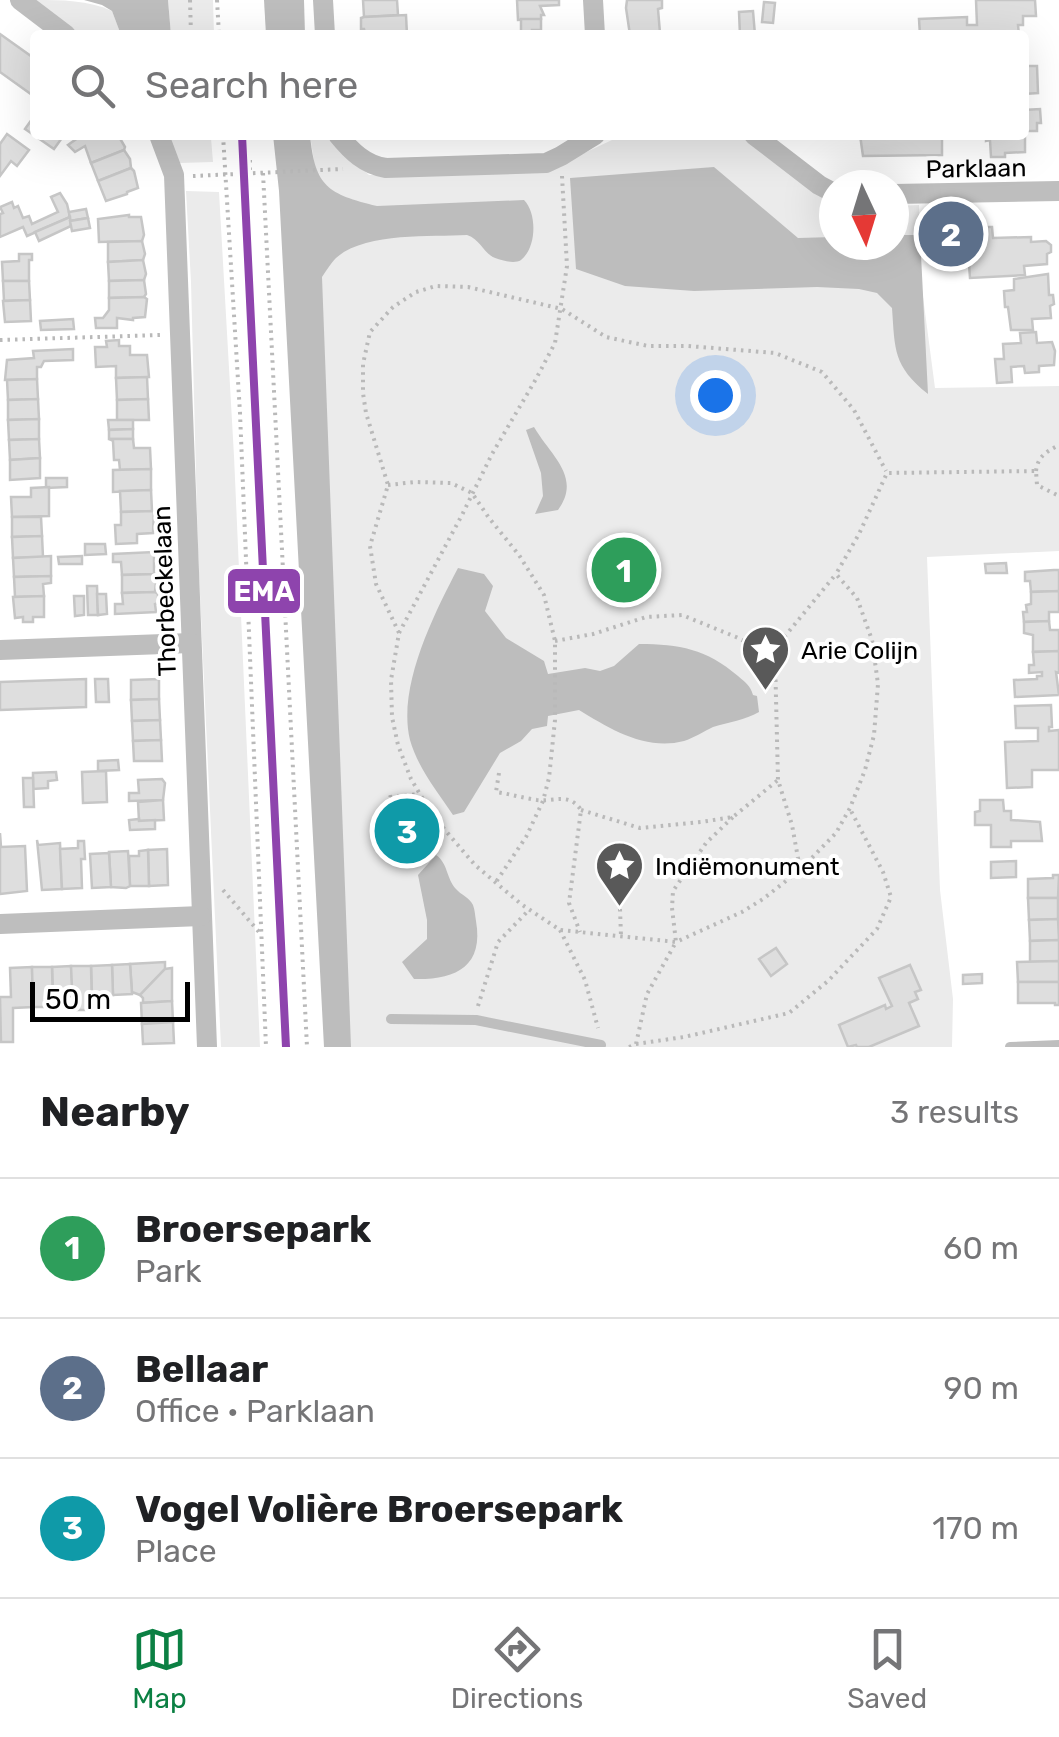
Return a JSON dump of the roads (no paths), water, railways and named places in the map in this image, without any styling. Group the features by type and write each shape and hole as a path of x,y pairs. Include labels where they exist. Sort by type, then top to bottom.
{"street":[{"path":"20,0 59,30"},
{"path":"323,0 324,30"},
{"path":"593,0 595,30"},
{"name":"Thorbeckelaan","path":"160,140 174,176 206,1047"},
{"path":"342,140 372,166 386,168 546,162 587,140"},
{"path":"760,140 819,185"},
{"name":"Parklaan","path":"909,194 1059,191"},
{"path":"0,650 192,644"},
{"path":"0,924 202,916"}],"lane":[{"path":"391,1018 476,1020 601,1045"},
{"path":"1010,1047 1059,1046"}],"place":[{"name":"Bellaar","path":"951,234"},
{"name":"Broersepark","path":"624,570"},
{"name":"Arie Colijn","path":"766,692"},
{"name":"Vogel Volière Broersepark","path":"407,831"},
{"name":"Indiëmonument","path":"620,908"}]}
